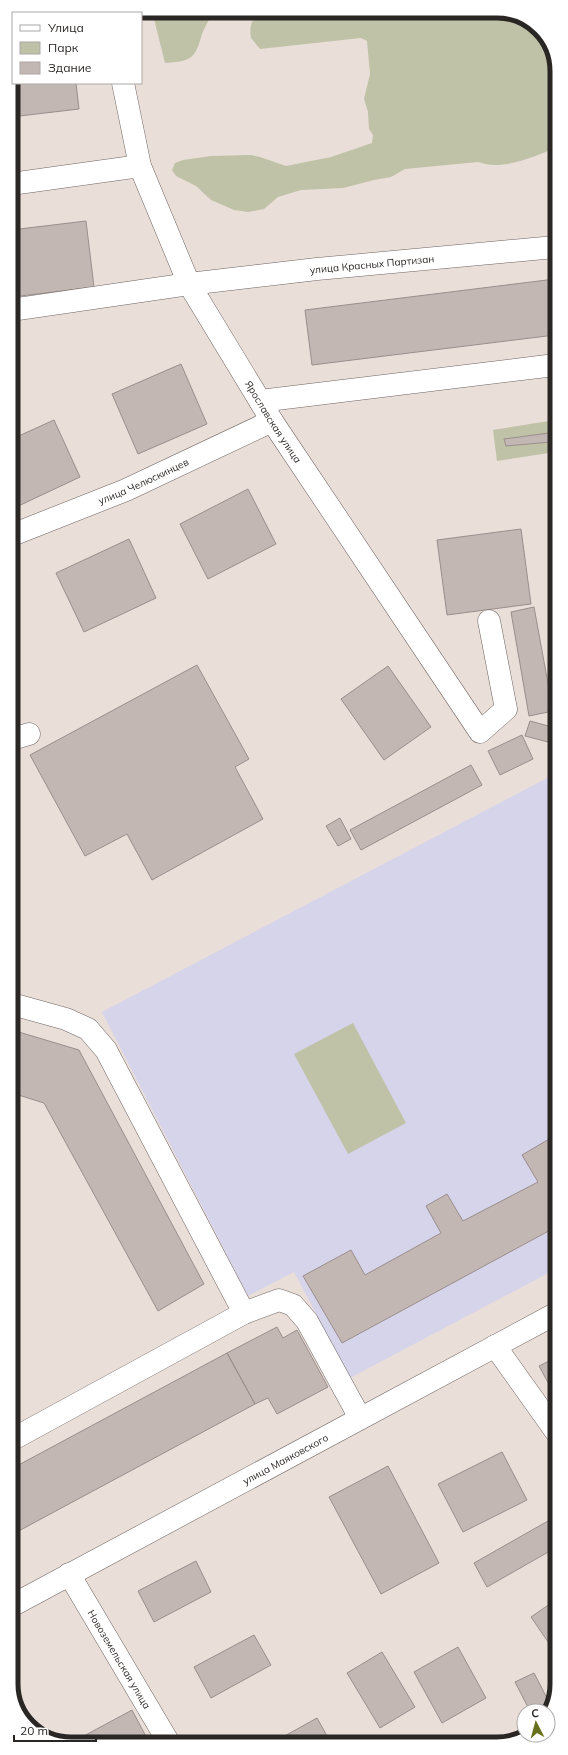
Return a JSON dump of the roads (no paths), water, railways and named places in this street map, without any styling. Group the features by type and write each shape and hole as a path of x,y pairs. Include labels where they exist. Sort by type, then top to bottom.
{"street":[{"name":"Ярославская улица","path":"123,84 140,166 189,284 272,421 480,732 506,709 489,621"},
{"path":"18,183 140,166"},
{"name":"улица Красных Партизан","path":"18,309 189,284 317,269 550,247"},
{"path":"260,401 550,366"},
{"name":"улица Челюскинцев","path":"18,533 126,490 272,421"},
{"path":"18,1006 66,1020 88,1029 106,1050 244,1313"},
{"path":"18,1436 244,1313 279,1300 293,1304 307,1321 360,1418"},
{"name":"улица Маяковского","path":"18,1602 550,1315"},
{"path":"495,1346 550,1423"},
{"name":"Новоземельская улица","path":"69,1574 165,1737"}]}
